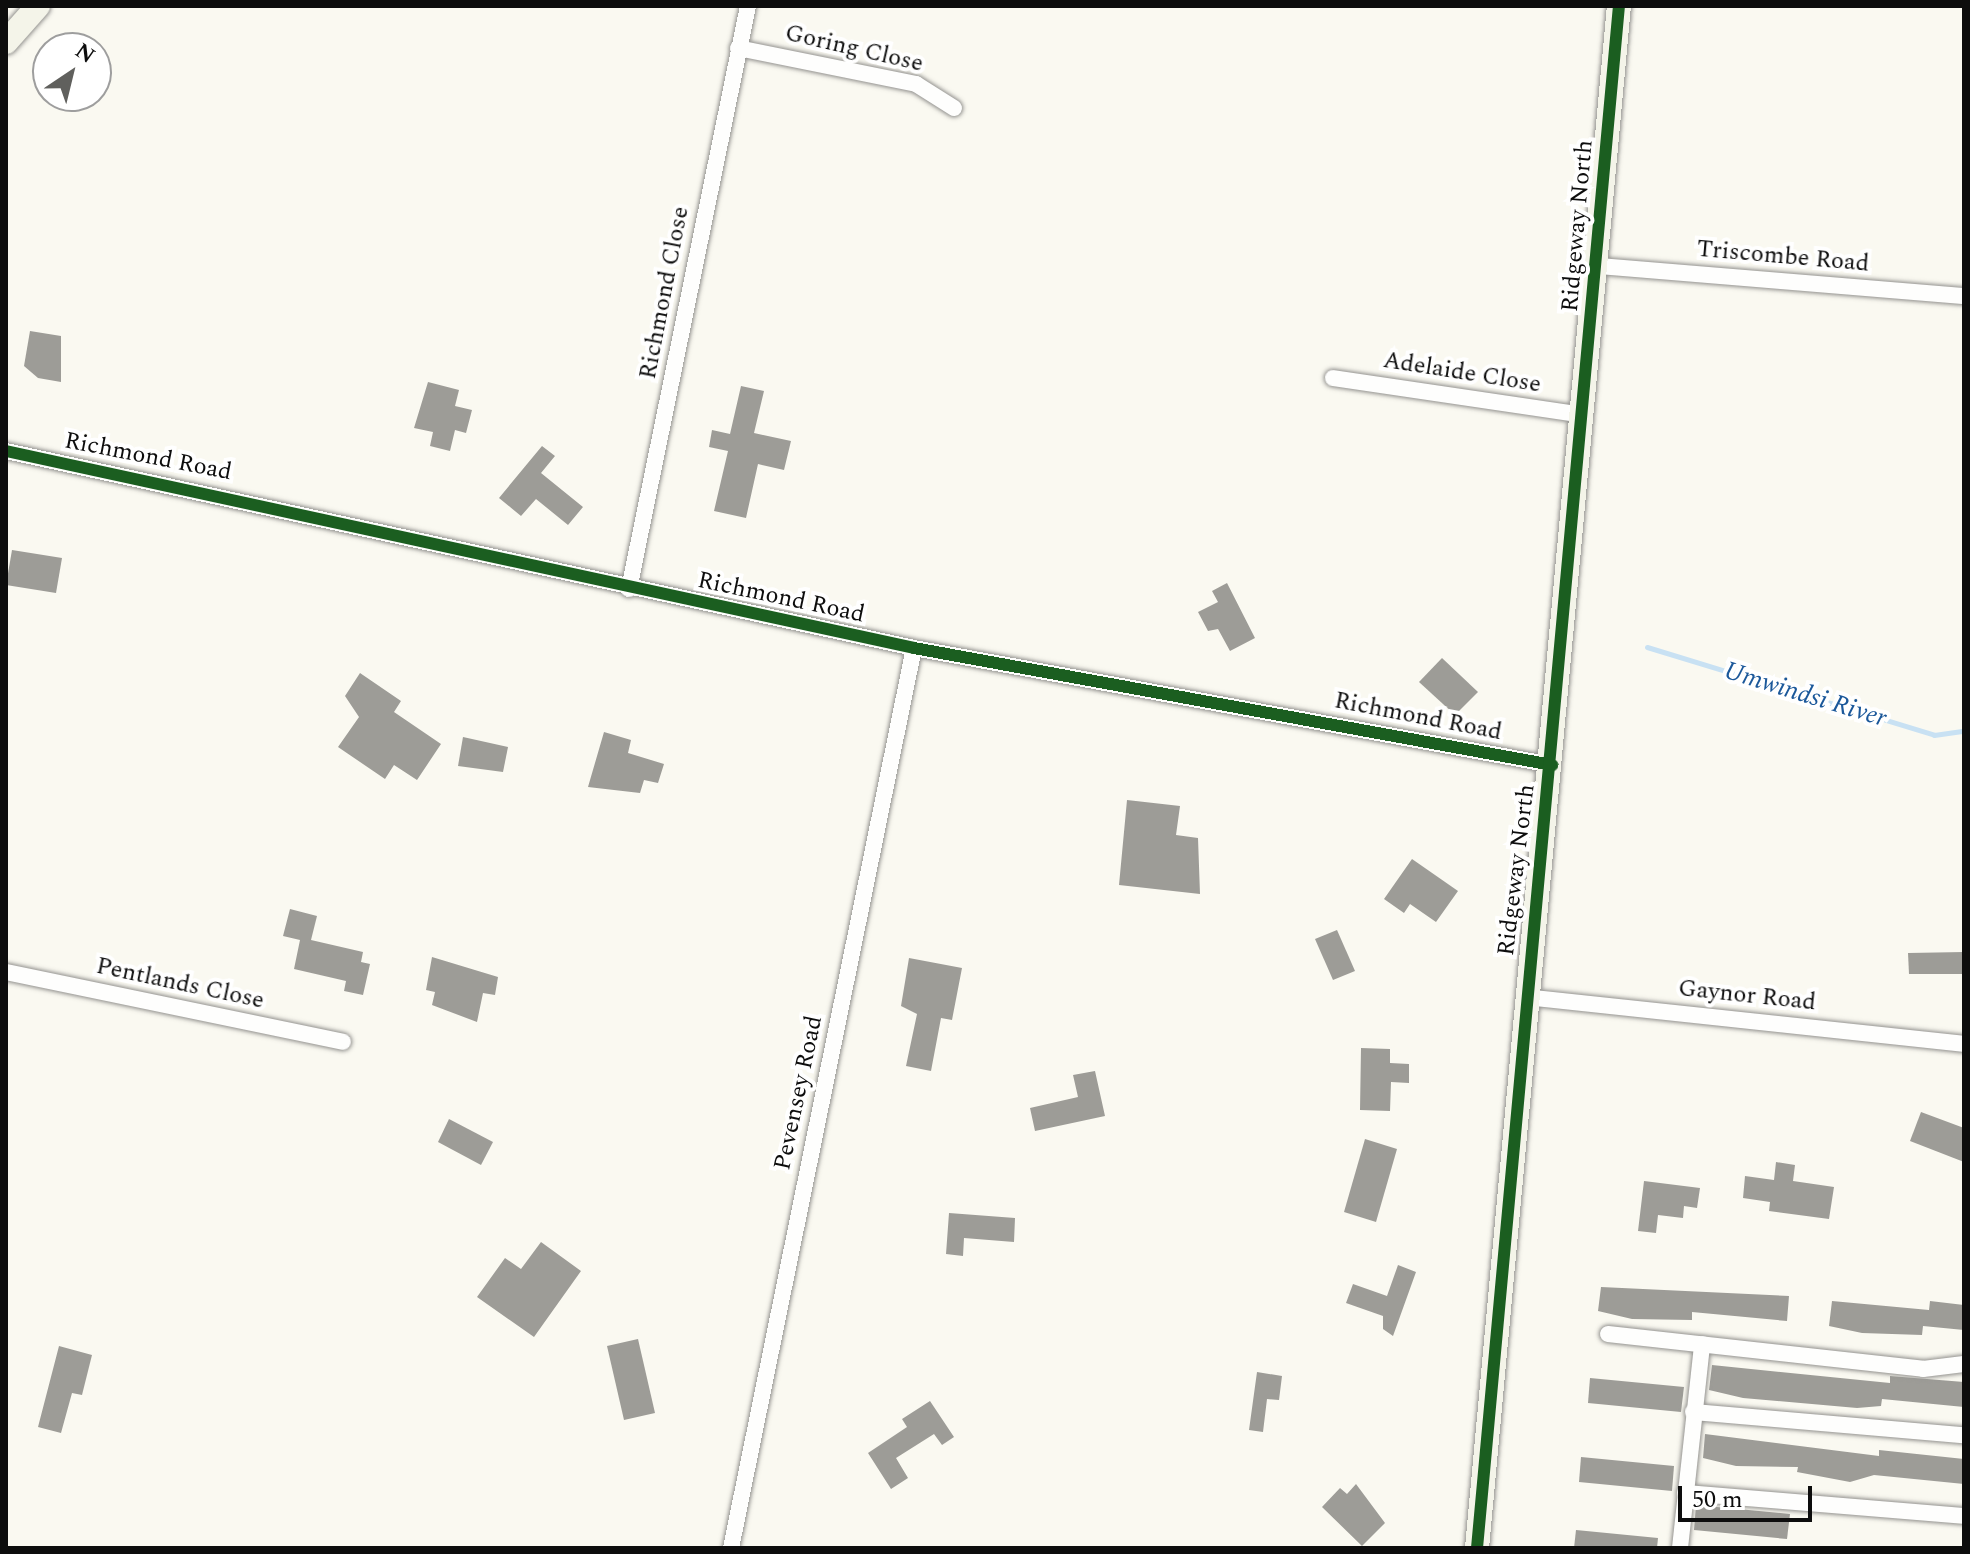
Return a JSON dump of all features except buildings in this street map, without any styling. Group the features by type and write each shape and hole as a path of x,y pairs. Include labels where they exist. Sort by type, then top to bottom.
{"street":[{"path":"6,42 38,6"},
{"name":"Richmond Close","path":"629,589 748,6"},
{"name":"Ridgeway North","path":"1477,1548 1525,997 1552,765 1598,266 1619,6"},
{"name":"Goring Close","path":"738,48 916,84 954,108"},
{"name":"Triscombe Road","path":"1598,266 1964,296"},
{"name":"Adelaide Close","path":"1333,378 1583,415"},
{"name":"Richmond Road","path":"6,451 261,502 629,589 914,648 1552,765"},
{"name":"Pevensey Road","path":"731,1548 914,648"},
{"name":"Pentlands Close","path":"6,972 343,1042"},
{"name":"Gaynor Road","path":"1525,997 1964,1044"},
{"path":"1608,1334 1923,1369 1964,1364"},
{"path":"1680,1548 1702,1344"},
{"path":"1693,1412 1964,1435"},
{"path":"1685,1493 1964,1516"}],"waterway":[{"name":"Umwindsi River","path":"1647,647 1934,735 1964,731"}],"cycle path":[{"path":"1477,1548 1619,6"},
{"path":"6,451 914,648 1552,765"}]}
